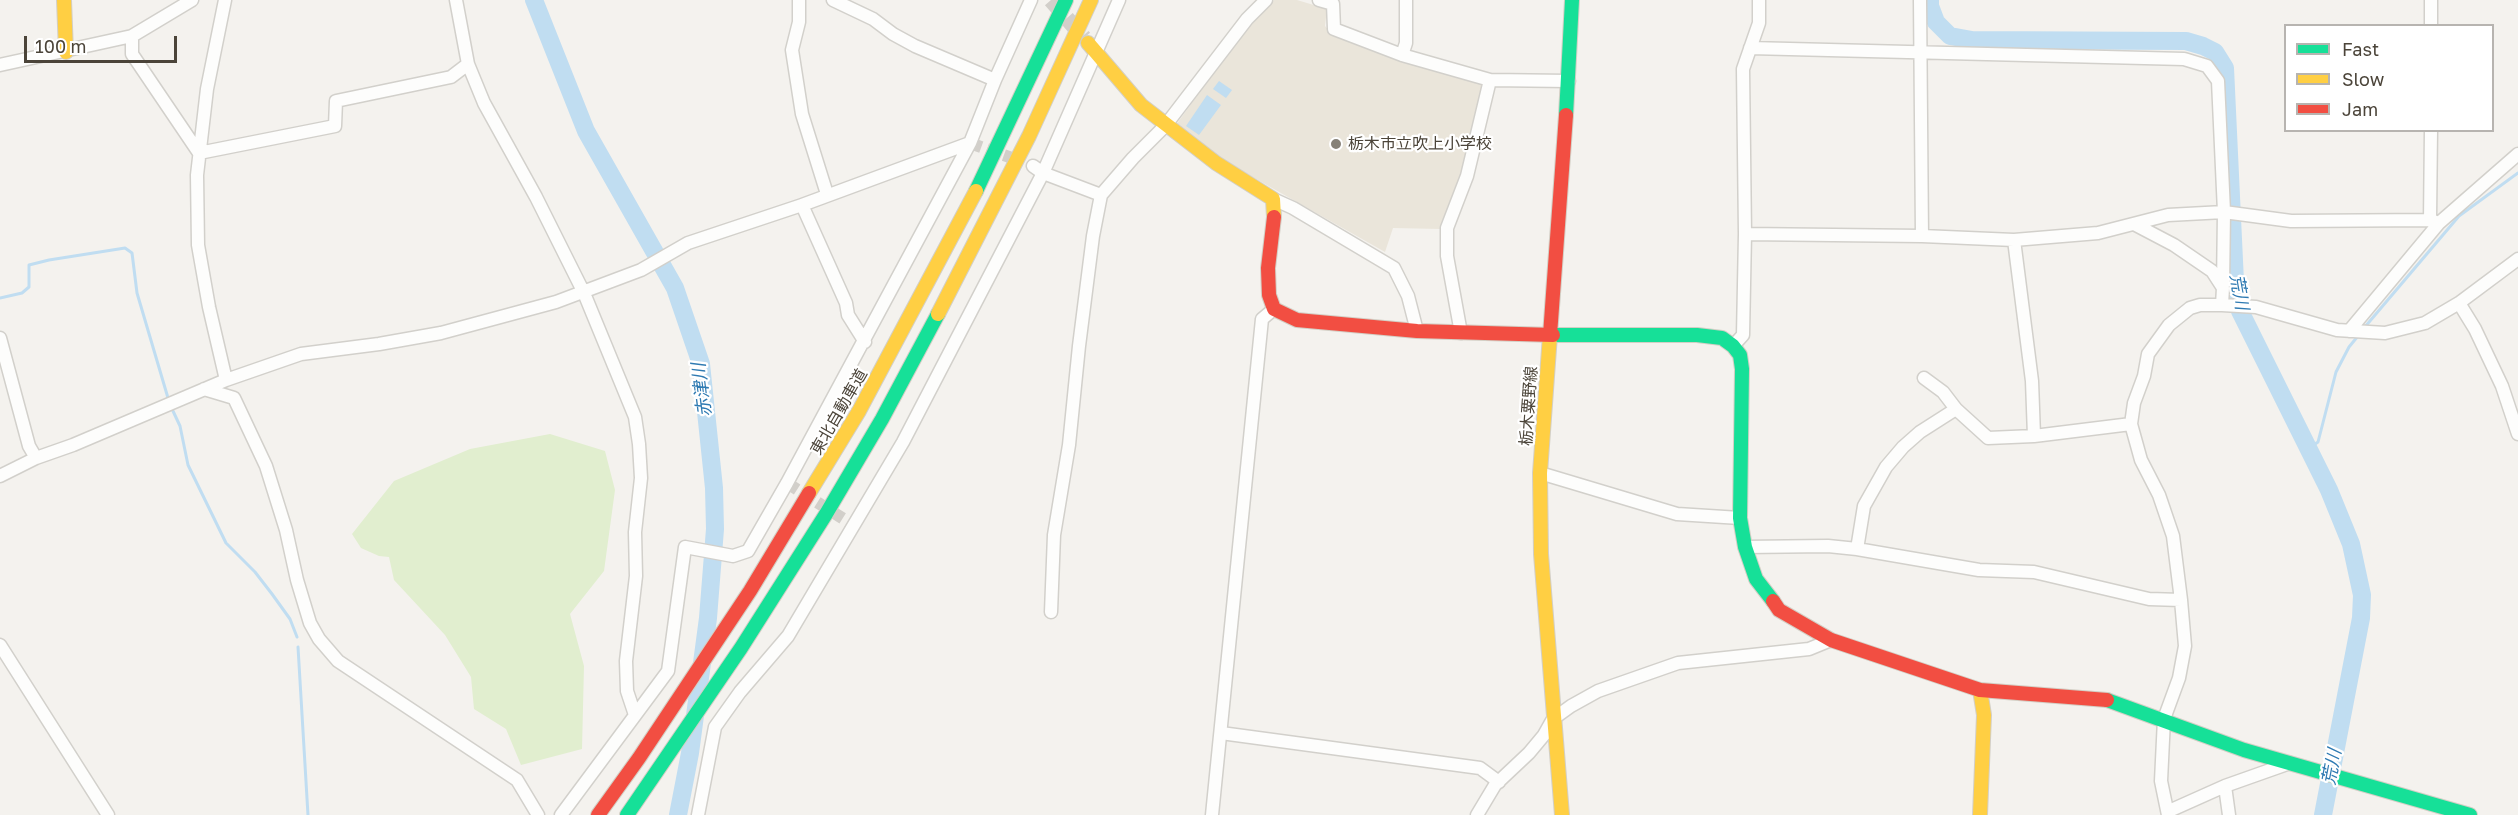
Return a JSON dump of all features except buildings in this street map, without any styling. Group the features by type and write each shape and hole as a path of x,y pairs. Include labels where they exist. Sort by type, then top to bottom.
{"main road":[{"path":"64,0 66,52"},
{"name":"東北自動車道","path":"598,815 639,758 750,591 894,349 1007,129 1066,0"},
{"path":"629,812 741,648 826,514 916,358 1024,146 1091,0"},
{"name":"栃木粟野線","path":"1562,815 1541,554 1540,473 1569,81 1572,0"},
{"path":"1092,48 1141,105 1166,126 1216,164 1273,200 1275,206 1268,268 1269,295 1275,309 1297,320 1461,333 1697,335 1722,338 1733,346 1740,355 1742,369 1740,518 1745,547 1756,579 1779,610 1831,640 1980,690 2101,698 2164,718 2244,750 2470,815"},
{"path":"1980,690 1984,715 1980,815"}],"street":[{"path":"0,65 132,36 192,0"},
{"path":"225,0 207,90 199,153 198,245 209,307 226,380"},
{"path":"456,0 468,64 484,103 536,197 584,293 635,417 641,478 635,532 636,576 626,662 627,691 635,715"},
{"path":"799,0 799,22 792,50 802,114 827,194"},
{"path":"833,0 873,19 893,34 915,46 995,80"},
{"path":"561,815 668,671 685,547 733,556 748,551 865,342 970,143 1031,0"},
{"path":"698,815 715,727 740,692 788,636 903,442 1038,169 1092,48 1119,0"},
{"path":"1051,612 1054,535 1069,445 1079,346 1101,195 1133,158 1166,126 1247,19 1266,0"},
{"path":"1319,0 1333,4 1334,29 1402,55 1490,80 1569,81"},
{"path":"1402,55 1406,43 1406,0"},
{"path":"1733,346 1743,335 1745,234 1743,69 1759,22 1760,0"},
{"path":"1920,0 1922,236"},
{"path":"2431,0 2431,24"},
{"path":"132,36 132,54 199,153"},
{"path":"1750,48 2184,59 2207,66 2218,81 2224,212 2222,305"},
{"path":"199,153 335,126 336,101 451,77 468,64"},
{"path":"1461,333 1447,256 1447,228 1467,176 1490,80"},
{"path":"2431,132 2434,222"},
{"path":"0,476 36,458 73,445 226,380 301,354 441,333 584,293 647,268 685,245 802,205 827,194 856,187 970,143"},
{"path":"2349,332 2434,222 2518,154"},
{"path":"1038,169 1101,195"},
{"path":"1273,200 1293,208 1368,250 1394,268 1408,296 1417,331"},
{"path":"802,205 846,303 848,315 865,342"},
{"path":"1745,234 1922,236 2014,240 2098,233 2168,215 2224,212 2290,220 2434,222"},
{"path":"2134,224 2174,244 2212,271 2223,288"},
{"path":"2014,240 2032,381 2034,436"},
{"path":"2290,763 2225,786 2168,813 2161,781 2164,718 2179,678 2185,646 2173,536 2159,495 2141,460 2131,424 2134,403 2144,376 2148,354 2169,325 2190,308 2200,305 2256,307 2349,332 2385,333 2425,323 2459,303 2518,259"},
{"path":"2459,303 2475,329 2502,386 2518,434"},
{"path":"1212,815 1262,319 1275,309"},
{"path":"0,338 29,446 36,458"},
{"path":"1924,378 1942,392 1956,409 1988,438 2034,436 2131,424"},
{"path":"204,389 234,398 266,466 286,530 297,580 310,623 319,639 338,661 517,780 538,815"},
{"path":"1857,549 1864,506 1886,467 1920,432 1956,409"},
{"path":"1540,473 1677,514 1740,518"},
{"path":"1745,547 1828,546 1857,549 1979,570 2034,572 2148,599 2181,600"},
{"path":"1477,815 1482,802 1498,782 1529,753 1544,735 1553,719 1598,691 1678,663 1809,649 1831,640"},
{"path":"0,645 108,815"},
{"path":"1221,734 1480,768 1498,782"},
{"path":"2225,786 2229,815"}],"shaded area":[{"name":"栃木市立吹上小学校","path":"1274,0 1297,0 1327,9 1325,26 1331,33 1487,83 1462,172 1440,229 1393,228 1385,252 1228,163 1176,125 1233,45"}],"green space":[{"path":"550,434 605,451 615,490 604,571 570,614 584,666 582,749 521,765 506,729 474,709 471,677 445,635 394,580 389,557 379,556 361,548 352,534 394,481 470,449"}],"water":[{"path":"1219,81 1232,90 1226,98 1213,89"},
{"path":"1207,95 1221,105 1199,135 1186,126"}],"waterway":[{"name":"赤津川","path":"534,0 586,131 675,288 701,364 714,488 715,529 708,618 690,753 678,815"},
{"name":"荒川","path":"1930,0 1936,22 1950,36 1972,40 2186,41 2215,52 2225,68 2235,282 2240,311 2329,490 2351,544 2362,595 2361,618 2323,815"},
{"path":"2364,328 2459,216 2518,173"},
{"path":"0,298 22,293 29,287 29,265 125,248 132,253 137,293 168,398"},
{"path":"2308,449 2318,442 2336,372 2349,347 2358,336"},
{"path":"173,411 180,426 188,465 226,543 255,572 272,594 290,619 297,637"},
{"path":"298,647 308,815"}],"tunnel":[{"path":"1051,0 1084,38"},
{"path":"970,143 1023,162"},
{"path":"787,483 853,525"}],"traffic: fast":[{"path":"976,191 1066,0"},
{"path":"1566,115 1572,0"},
{"path":"627,815 741,648 826,514 882,419 938,314"},
{"path":"1553,335 1697,335 1722,338 1733,346 1740,355 1742,369 1740,518 1745,547 1756,579 1773,601"},
{"path":"2107,700 2244,750 2470,815"}],"traffic: slow":[{"path":"64,0 66,52"},
{"path":"938,314 1029,136 1091,0"},
{"path":"1088,43 1141,105 1216,163 1273,199 1274,217"},
{"path":"809,493 859,411 976,191"},
{"path":"1550,335 1540,473 1541,554 1562,815"},
{"path":"1980,690 1984,715 1980,815"}],"traffic: jam":[{"path":"1550,335 1566,115"},
{"path":"1274,217 1268,268 1269,295 1274,309 1297,320 1417,331 1553,335"},
{"path":"598,815 639,758 750,591 809,493"},
{"path":"1773,601 1779,610 1831,640 1980,690 2107,700"}],"place":[{"name":"栃木市立吹上小学校","path":"1336,144"}]}
